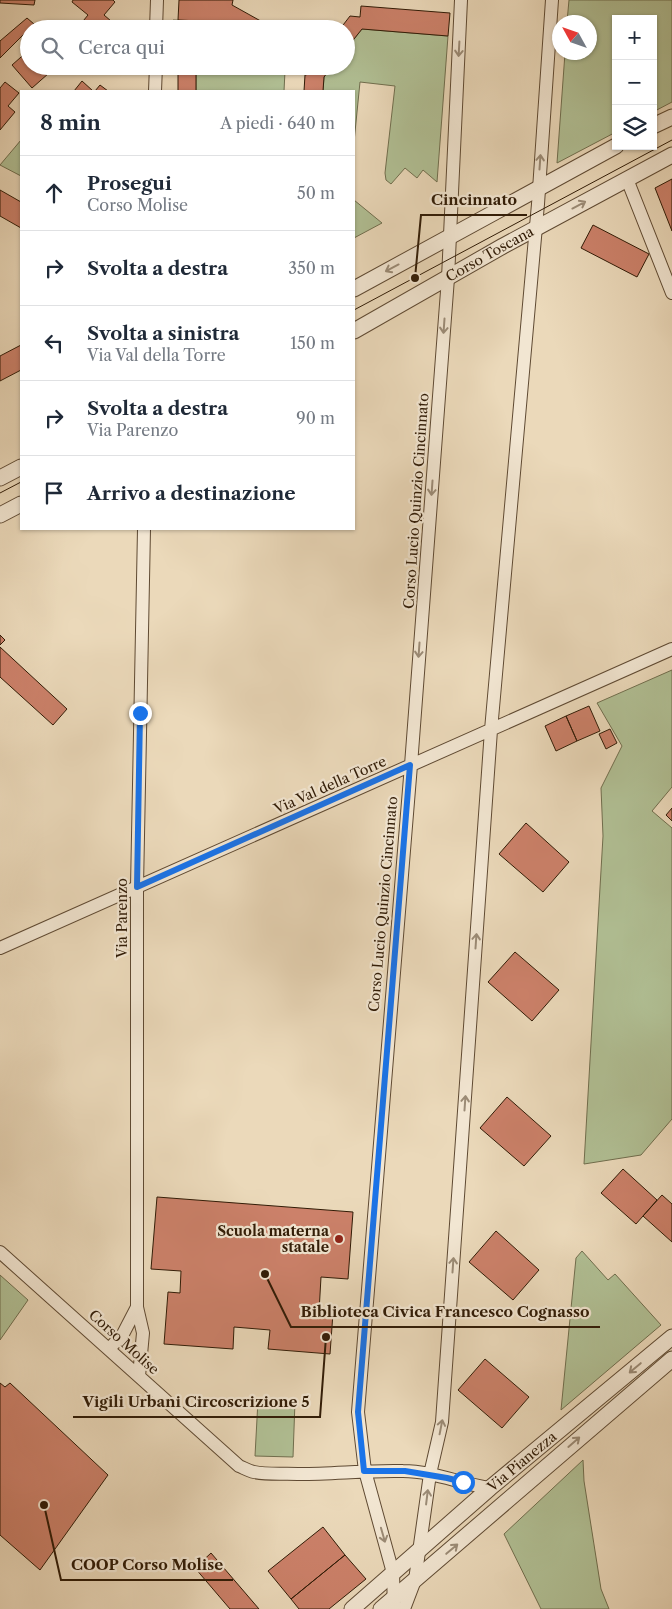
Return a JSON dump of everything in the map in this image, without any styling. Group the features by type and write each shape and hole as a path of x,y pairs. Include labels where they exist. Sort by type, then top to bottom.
{"street":[{"path":"156,20 157,0"},
{"name":"Corso Lucio Quinzio Cincinnato","path":"394,1603 393,1573 364,1471 358,1412 448,278 462,0"},
{"path":"404,1609 415,1580 430,1474 442,1422 491,730 536,228 552,0"},
{"path":"155,90 156,75"},
{"path":"657,124 672,117"},
{"path":"355,288 612,148"},
{"name":"Corso Toscana","path":"355,330 536,228 672,155"},
{"path":"627,179 672,293"},
{"path":"0,478 20,468"},
{"path":"0,515 20,505"},
{"name":"Via Parenzo","path":"139,1376 143,1333 137,1307 137,887 144,530"},
{"name":"Via Val della Torre","path":"0,948 672,649"},
{"name":"Corso Molise","path":"0,1252 240,1466 254,1472 338,1474 364,1471 405,1471 430,1474 490,1488"},
{"name":"Via Parenzo","path":"109,1349 122,1334 137,1307"},
{"name":"Via Pianezza","path":"352,1609 490,1488 672,1337"},
{"name":"Via Pianezza","path":"381,1609 394,1603 415,1580 672,1359"}],"green space":[{"path":"569,0 672,0 672,102 657,110 657,15 612,15 612,134 557,163 564,60 597,60 597,15 568,15"},
{"path":"362,29 448,36 437,182 423,170 417,178 405,168 391,184 386,180 385,173 395,86 360,82 355,132 355,90 323,90 325,75 355,75 355,38"},
{"path":"196,75 285,75 284,90 196,90"},
{"path":"20,141 20,175 0,165"},
{"path":"355,201 382,223 355,237"},
{"path":"672,670 672,787 652,811 672,828 672,1119 641,1155 584,1164 603,836 601,788 622,746 597,703"},
{"path":"582,1251 608,1280 615,1274 661,1325 561,1410 576,1258"},
{"path":"0,1275 28,1300 0,1340"},
{"path":"258,1400 295,1401 293,1457 255,1456"},
{"path":"583,1460 584,1481 601,1589 609,1609 541,1609 504,1534"}],"building":[{"path":"0,0 35,0 34,5 0,3"},
{"path":"73,0 113,0 115,2 104,15 110,20 84,20 88,15 72,2"},
{"path":"179,0 233,0 232,5 259,20 178,20"},
{"path":"361,6 450,13 448,36 362,29 355,38 355,20 347,20 350,16 360,17"},
{"path":"20,24 20,38 0,58 0,41"},
{"path":"20,58 20,74 12,65"},
{"path":"21,75 47,75 32,88"},
{"path":"178,75 196,75 196,90 178,90"},
{"path":"305,75 325,75 323,90 304,90"},
{"path":"82,81 92,90 75,90"},
{"path":"5,82 19,93 8,106 15,112 0,130 0,88"},
{"path":"100,85 107,90 96,90"},
{"path":"672,179 672,231 655,188"},
{"path":"0,190 20,201 20,227 0,216"},
{"path":"593,225 649,254 637,277 581,248"},
{"path":"20,346 20,371 0,381 0,356"},
{"path":"0,635 5,640 0,645"},
{"path":"0,647 67,709 53,725 0,677"},
{"path":"589,706 600,731 577,741 566,716"},
{"path":"566,716 577,741 556,751 545,726"},
{"path":"610,729 617,743 606,749 599,734"},
{"path":"672,808 672,821 666,815"},
{"path":"526,823 569,862 543,892 499,854"},
{"path":"515,952 559,990 532,1021 488,982"},
{"path":"507,1097 551,1136 524,1166 480,1128"},
{"path":"623,1169 657,1200 636,1224 601,1193"},
{"path":"662,1195 672,1204 672,1242 643,1216"},
{"path":"157,1197 353,1212 348,1279 321,1277 319,1312 333,1313 330,1354 268,1349 270,1330 234,1327 233,1349 164,1344 168,1292 180,1293 181,1271 151,1269"},
{"path":"496,1231 539,1270 513,1300 469,1262"},
{"path":"485,1359 529,1397 502,1428 458,1390"},
{"path":"0,1383 5,1387 10,1383 108,1475 40,1570 0,1535"},
{"path":"323,1527 345,1555 291,1599 268,1571"},
{"path":"211,1553 259,1609 230,1609 195,1568"},
{"path":"345,1555 366,1579 329,1609 299,1609 291,1599"}],"tram line":[{"path":"355,309 672,140"},
{"path":"0,493 20,483"}],"place":[{"name":"Cincinnato","path":"415,278"},
{"name":"Scuola materna statale","path":"339,1239"},
{"name":"Biblioteca Civica Francesco Cognasso","path":"265,1274"},
{"name":"Vigili Urbani Circoscrizione 5","path":"326,1337"},
{"name":"COOP Corso Molise","path":"44,1505"}],"route":[{"path":"140,713 137,887 410,765 358,1412 364,1471 405,1471 430,1474 463,1482"}]}
